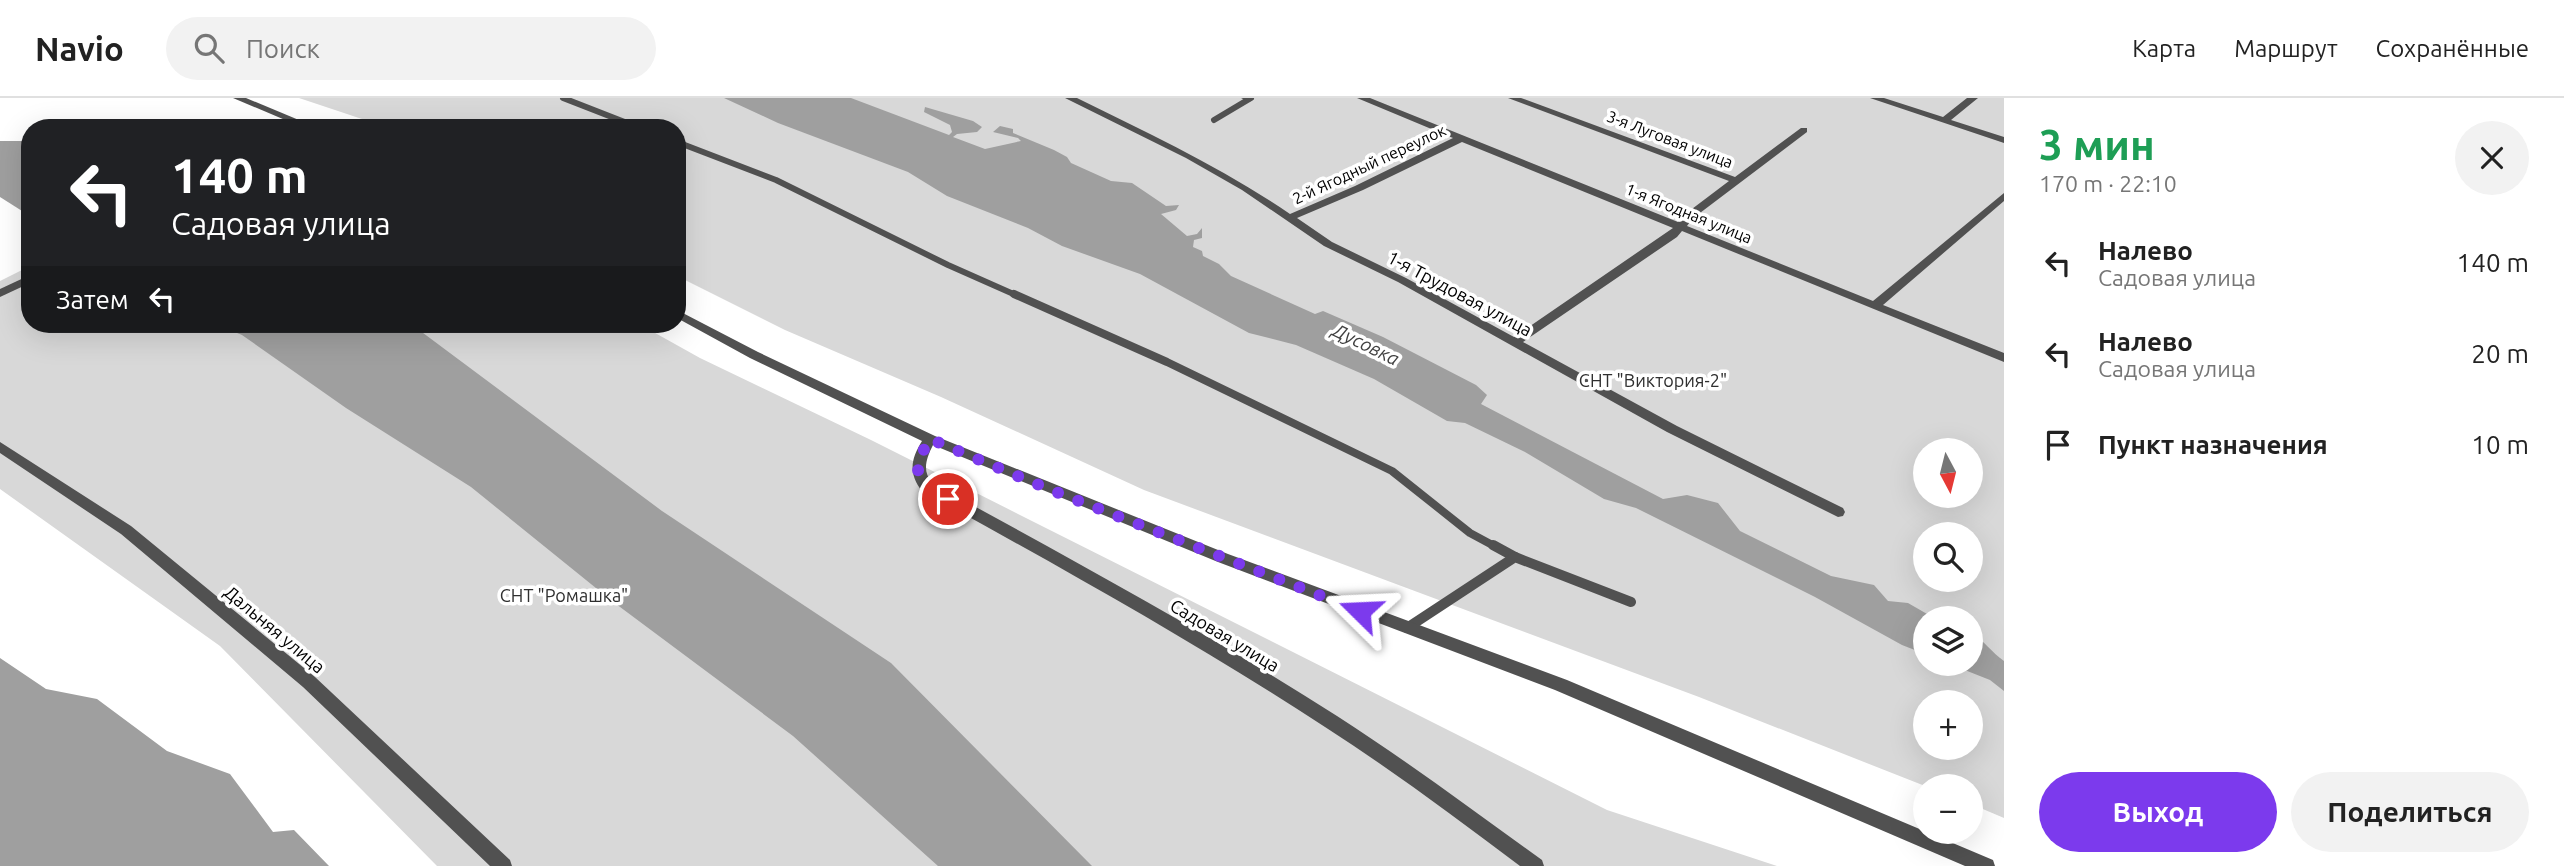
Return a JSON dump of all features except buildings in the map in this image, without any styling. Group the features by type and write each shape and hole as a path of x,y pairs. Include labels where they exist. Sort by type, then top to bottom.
{"street":[{"path":"238,98 290,119"},
{"name":"1-я Трудовая улица","path":"1070,98 1189,156 1247,188 1328,244 1402,280 1672,429 1838,512"},
{"name":"1-я Ягодная улица","path":"1362,98 2004,358"},
{"name":"3-я Луговая улица","path":"1513,98 1738,181"},
{"path":"1875,98 2004,141"},
{"path":"1944,121 1973,98"},
{"path":"1515,342 1672,235 1688,217 1804,130"},
{"name":"2-й Ягодный переулок","path":"1289,218 1359,188 1462,138"},
{"path":"1874,306 2004,196"},
{"path":"0,294 21,283"},
{"path":"686,318 754,355 930,439 1063,495 1406,629 1560,685 1986,866"},
{"name":"Садовая улица","path":"930,439 919,458 917,471 920,480 927,487 1101,583 1304,704 1392,762 1535,866"},
{"name":"Дальняя улица","path":"0,447 126,530 298,673 503,866"}],"lane":[{"path":"563,98 617,119"},
{"path":"1214,120 1249,98"},
{"path":"686,146 812,196 947,265 1167,362 1392,471 1470,533 1515,557 1631,602"},
{"path":"1406,629 1515,557"}],"green space":[{"name":"СНТ \"Виктория-2\"","path":"299,98 2004,98 2004,818 1983,809 1983,774 1913,774 1913,781 1699,697 1144,490 941,397 785,330 686,280 686,119 362,119"},
{"name":"СНТ \"Ромашка\"","path":"21,270 21,333 655,333 700,358 871,440 1607,810 1777,866 437,866 220,646 0,489 0,281"}],"water":[{"name":"Дусовка","path":"724,98 851,98 949,135 952,132 950,125 924,112 925,107 973,121 982,127 977,132 957,134 953,137 985,149 1021,141 993,132 1000,126 1013,129 1013,133 1054,150 1067,157 1071,163 1111,181 1132,183 1166,206 1179,205 1176,210 1161,214 1187,236 1197,234 1202,228 1202,238 1194,240 1193,247 1202,251 1203,256 1219,264 1231,276 1315,314 1323,311 1383,337 1476,385 1487,395 1481,404 1663,499 1687,495 1718,503 1740,531 1831,576 1874,585 1888,601 1913,606 1913,649 1636,508 1604,499 1525,452 1465,423 1447,421 1374,379 1296,345 1249,333 1140,274 1062,246 1028,228 947,196 908,172 778,123"},
{"path":"0,141 21,141 21,210 0,197"},
{"path":"237,333 423,333 662,511 891,663 1092,866 938,866 793,736 612,601 471,487 346,408"},
{"path":"1983,642 2004,661 2004,691 1980,676 1983,676"},
{"path":"0,658 46,689 97,699 167,751 230,774 273,832 294,830 329,866 0,866"}],"route":[{"path":"948,499 927,487 920,480 917,471 919,458 930,439 1051,490 1360,611"}]}
